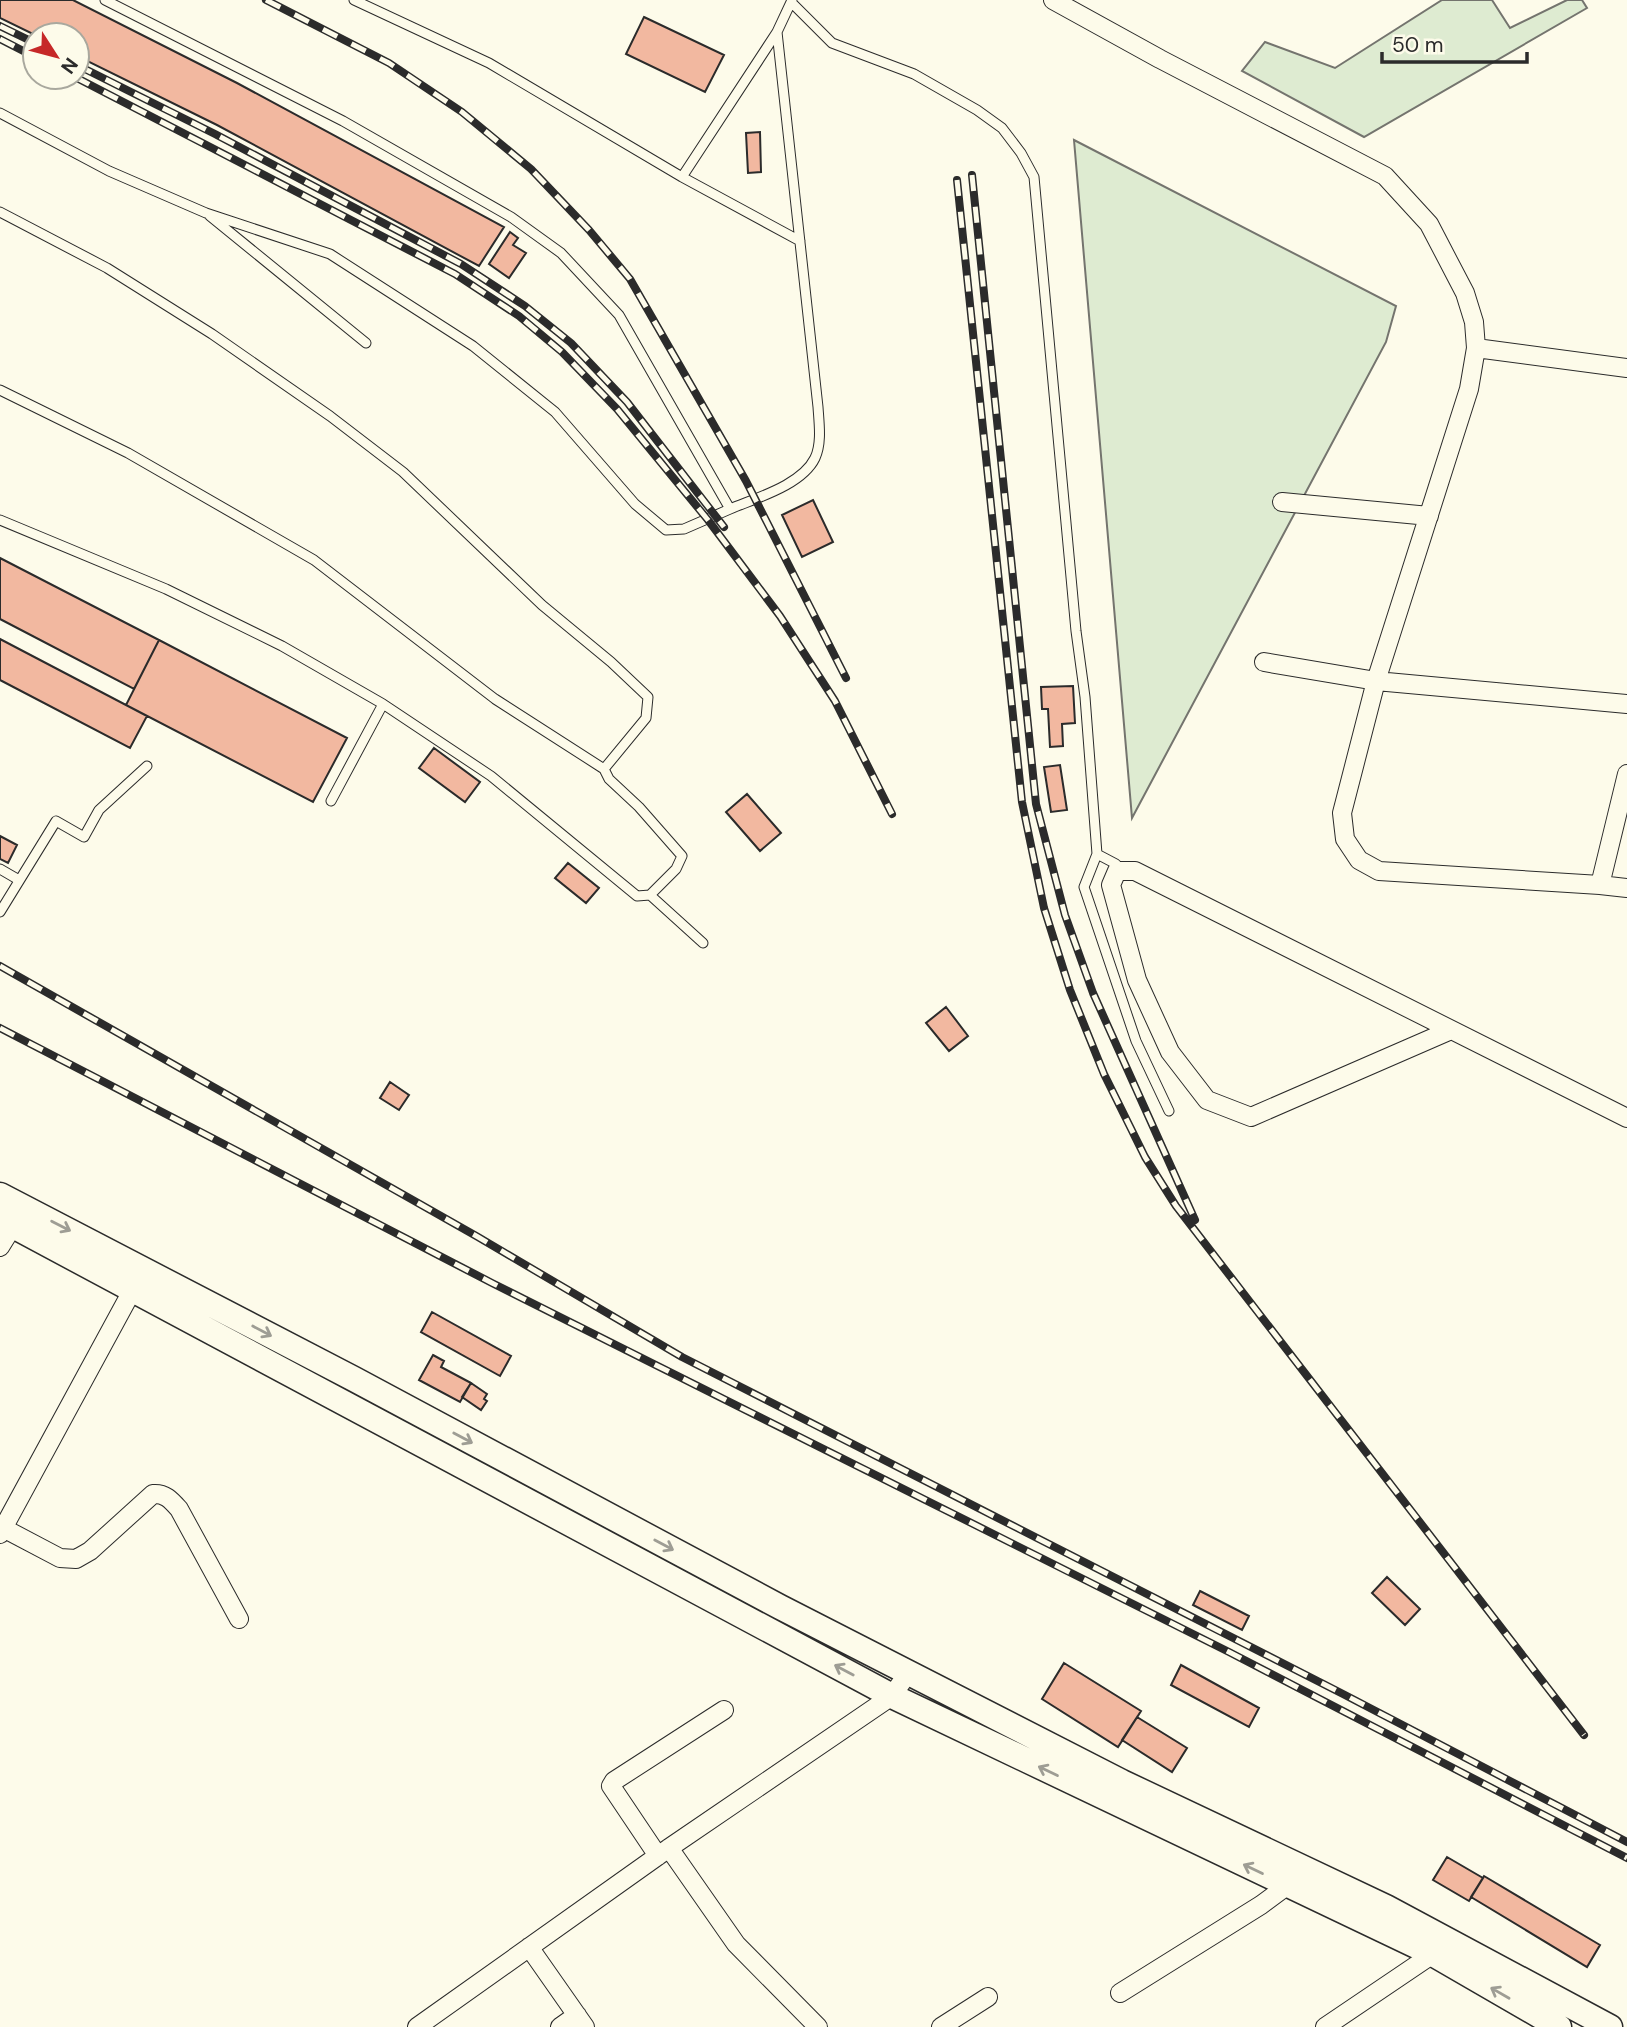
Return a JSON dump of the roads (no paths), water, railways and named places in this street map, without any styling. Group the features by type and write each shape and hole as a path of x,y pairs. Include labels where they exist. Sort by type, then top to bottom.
{"street":[{"path":"1054,0 1160,59 1385,176 1429,224 1465,293 1474,322 1476,348 1469,389 1376,681 1342,813 1345,839 1359,860 1379,871 1627,888"},
{"path":"1476,348 1627,369"},
{"path":"1282,502 1429,516"},
{"path":"1264,662 1376,681 1627,704"},
{"path":"1600,885 1627,774"},
{"path":"1451,1030 1251,1117 1208,1100 1170,1052 1137,980 1111,885 1117,871 1135,871 1627,1118"},
{"path":"0,1195 780,1607 1122,1782 1295,1876"},
{"path":"0,1247 6,1222 892,1696 1295,1876 1609,2027"},
{"path":"133,1289 1,1531 60,1558 76,1559 90,1551 153,1494 160,1493 179,1509 239,1619"},
{"path":"417,2027 664,1852 892,1696 908,1673"},
{"path":"724,1710 614,1780 611,1786 736,1944 818,2027"},
{"path":"1120,1993 1261,1905 1295,1876"},
{"path":"1325,2027 1440,1947"},
{"path":"1440,1947 1559,2027"},
{"path":"529,1948 581,2021 561,2027"},
{"path":"941,2027 988,1997"}],"lane":[{"path":"105,0 343,121 511,217 561,253 619,315 730,509"},
{"path":"354,0 489,63 682,177 800,241"},
{"path":"682,177 777,32 792,1 832,43 914,74 977,110 1002,128 1021,153 1034,177 1076,631 1085,697 1097,854 1084,887 1136,1041 1169,1111"},
{"path":"0,113 109,171 206,213 330,254 474,346 555,412 635,504 666,530 684,529 773,492 806,471 816,456 819,436 818,407 777,32"},
{"path":"0,212 107,268 212,334 330,416 403,472 542,605 648,696 646,718 604,769"},
{"path":"206,213 366,343"},
{"path":"0,390 128,453 314,560 495,699 604,769 609,779 639,807 682,856 676,869 650,895 637,896 491,776 383,704 282,646 166,589 0,520"},
{"path":"331,801 383,704"},
{"path":"0,912 55,821 83,837 99,810 147,766"},
{"path":"1097,854 1116,864 1117,871"},
{"path":"0,869 19,880"},
{"path":"650,895 703,943"}],"railway":[{"path":"266,0 389,63 462,112 531,169 589,230 630,279 746,481 846,678"},
{"path":"0,26 21,36"},
{"path":"0,39 21,50"},
{"path":"91,72 461,264 525,306 571,343 627,402 724,527"},
{"path":"91,85 455,274 519,316 562,352 617,409 708,520 780,616 835,701 892,814"},
{"path":"972,175 1036,804 1065,915 1093,993 1195,1220"},
{"path":"957,180 1022,802 1044,908 1070,990 1104,1074 1145,1157 1176,1206 1584,1735"},
{"path":"0,966 478,1237 682,1357 1627,1842"},
{"path":"0,1028 492,1283 1229,1652 1627,1858"}]}
